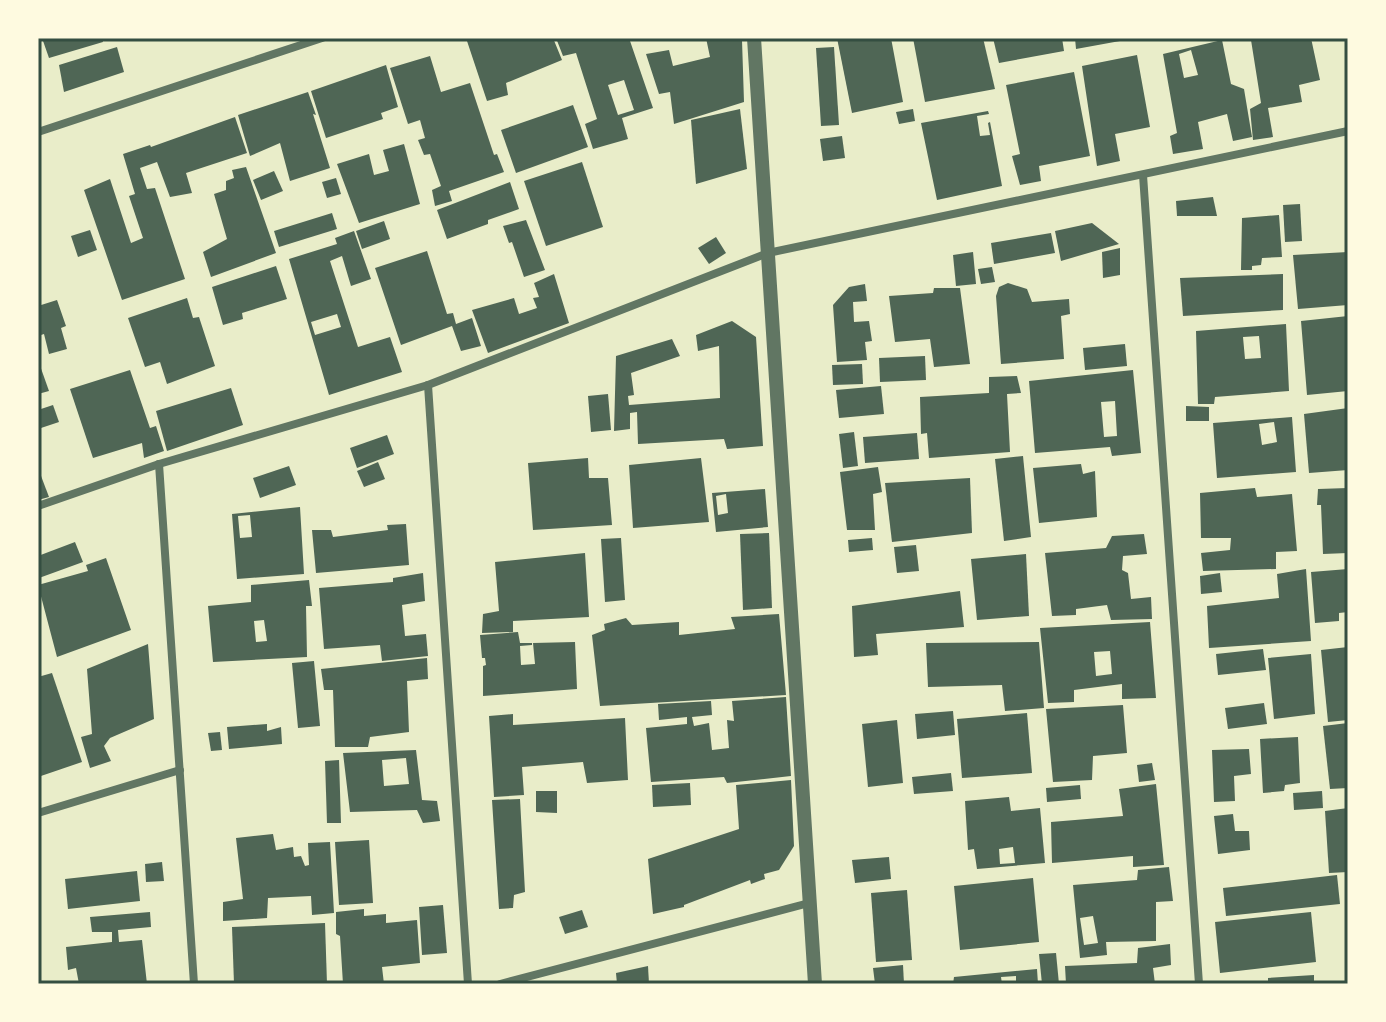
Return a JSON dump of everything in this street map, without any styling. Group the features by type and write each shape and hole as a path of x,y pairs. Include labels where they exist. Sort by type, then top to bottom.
{"street":[{"path":"38,132 322,38"},
{"path":"754,38 815,984"},
{"path":"38,506 159,464 428,385 768,253 1348,131"},
{"path":"1143,175 1199,984"},
{"path":"428,385 468,984"},
{"path":"159,464 194,984"},
{"path":"38,813 180,770"},
{"path":"500,984 809,903"}],"building":[{"path":"42,38 102,38 103,42 49,58"},
{"path":"476,38 553,38 562,60 506,83 508,95 487,101 467,41"},
{"path":"556,38 629,38 653,108 622,118 628,139 593,149 585,124 597,119 576,53 563,56","holes":["624,80 634,110 618,115 608,85"]},
{"path":"706,38 742,40 744,102 674,124 670,92 659,94 646,54 669,50 673,66 710,57"},
{"path":"837,38 891,38 903,102 852,113"},
{"path":"913,38 983,38 995,89 925,102"},
{"path":"993,38 1062,38 1064,51 999,63"},
{"path":"1075,38 1119,38 1120,41 1076,49"},
{"path":"1311,38 1320,80 1299,85 1302,102 1268,108 1273,137 1253,140 1250,109 1261,103 1251,40"},
{"path":"1222,40 1231,84 1244,89 1252,137 1233,141 1227,114 1198,122 1203,149 1173,154 1170,136 1177,133 1163,54","holes":["1191,50 1198,75 1184,78 1179,54"]},
{"path":"117,47 124,72 64,92 59,65"},
{"path":"834,47 839,125 821,126 816,48"},
{"path":"1137,55 1150,127 1115,134 1120,161 1097,166 1082,66"},
{"path":"430,56 441,92 470,83 494,155 497,154 504,172 449,191 452,201 435,206 432,190 441,186 430,154 424,155 418,140 425,138 420,120 408,124 390,68"},
{"path":"386,65 398,107 381,113 383,119 326,138 311,91"},
{"path":"1074,72 1090,156 1039,166 1041,181 1020,185 1012,156 1020,154 1006,85"},
{"path":"308,92 330,168 290,181 280,143 250,156 238,115"},
{"path":"573,105 588,147 516,173 501,130"},
{"path":"740,109 747,169 696,184 691,120"},
{"path":"913,109 915,121 899,124 896,112"},
{"path":"988,111 989,114 977,116 980,136 990,135 990,122 1002,186 937,200 921,123"},
{"path":"235,117 247,153 186,173 192,193 170,197 157,162 140,168 147,189 155,188 185,279 122,300 84,190 110,179 131,243 143,238 129,196 135,194 123,154"},
{"path":"842,136 845,158 823,161 820,139"},
{"path":"404,144 420,204 359,223 337,164 369,154 374,175 389,171 383,150"},
{"path":"582,162 603,227 546,246 524,181"},
{"path":"246,167 276,253 211,277 203,252 227,239 214,194 226,190 226,181 234,178 232,170"},
{"path":"274,171 283,191 261,200 253,180"},
{"path":"336,178 341,194 327,198 322,182"},
{"path":"510,182 519,209 447,239 437,210"},
{"path":"1213,197 1217,216 1177,216 1176,201"},
{"path":"1300,204 1302,241 1285,242 1283,205"},
{"path":"332,213 337,229 279,247 274,231"},
{"path":"1279,215 1282,257 1262,258 1261,265 1252,266 1252,270 1241,270 1242,218"},
{"path":"526,220 545,270 524,277 503,226"},
{"path":"384,221 390,239 362,249 356,231"},
{"path":"1092,223 1119,244 1061,261 1055,231"},
{"path":"90,230 97,250 78,257 71,236"},
{"path":"354,231 371,279 351,286 342,256 330,261 358,347 390,337 402,372 329,395 289,259 337,244 335,238","holes":["337,314 341,327 315,335 311,322"]},
{"path":"1051,233 1055,253 994,264 991,243"},
{"path":"716,237 726,253 709,264 698,248"},
{"path":"1120,248 1120,275 1103,278 1102,252"},
{"path":"427,251 447,314 453,313 456,324 472,318 481,346 461,351 452,326 401,345 375,268"},
{"path":"973,252 976,284 956,286 953,255"},
{"path":"1348,252 1348,305 1298,309 1293,255"},
{"path":"276,266 287,299 242,313 243,319 223,325 212,287"},
{"path":"992,267 995,282 981,284 978,269"},
{"path":"554,274 569,323 488,353 472,310 514,298 519,314 537,308 533,298 539,297 534,283"},
{"path":"1283,274 1283,310 1183,316 1180,278"},
{"path":"1008,283 1027,289 1032,302 1069,299 1070,314 1061,316 1064,359 1001,364 996,296 999,287"},
{"path":"865,284 867,301 853,302 854,322 869,321 872,341 865,342 867,360 837,362 833,305 849,287"},
{"path":"934,288 960,288 970,364 934,367 930,339 895,342 889,296 933,293"},
{"path":"187,298 193,318 199,317 215,366 167,384 160,362 145,367 128,318"},
{"path":"57,300 66,326 61,328 67,349 49,354 44,334 38,336 38,306"},
{"path":"1348,316 1345,320 1348,391 1307,395 1301,321"},
{"path":"732,321 756,337 763,446 727,449 724,439 638,444 637,412 630,413 630,429 614,431 616,356 672,339 680,356 631,373 634,395 628,396 629,405 720,398 719,346 698,351 696,335"},
{"path":"1286,324 1289,391 1215,397 1214,404 1198,404 1196,331","holes":["1259,336 1261,358 1245,359 1243,337"]},
{"path":"1125,344 1127,366 1085,370 1083,348"},
{"path":"925,356 926,380 880,382 879,358"},
{"path":"38,360 49,391 38,394"},
{"path":"862,364 863,384 833,385 832,365"},
{"path":"130,370 150,428 156,426 164,451 144,458 142,443 93,458 70,389"},
{"path":"1133,370 1141,453 1112,456 1110,447 1035,453 1029,381","holes":["1115,401 1117,436 1104,437 1101,402"]},
{"path":"1017,376 1021,393 1007,394 1010,452 929,458 927,433 921,434 920,397 989,393 989,377"},
{"path":"881,386 884,414 839,418 836,390"},
{"path":"231,388 243,425 167,451 156,411"},
{"path":"608,394 611,430 591,432 588,396"},
{"path":"53,405 59,422 38,429 38,410"},
{"path":"1186,406 1209,407 1209,421 1186,421"},
{"path":"1348,408 1348,470 1309,473 1304,414"},
{"path":"1292,417 1296,472 1217,478 1213,423","holes":["1274,422 1277,442 1262,445 1259,424"]},
{"path":"854,432 858,466 843,468 839,434"},
{"path":"917,433 919,459 865,463 863,437"},
{"path":"387,435 394,454 357,468 350,448"},
{"path":"1023,456 1031,537 1004,541 995,459"},
{"path":"588,458 589,478 608,478 612,525 533,530 528,463"},
{"path":"701,458 709,522 633,528 629,465"},
{"path":"378,462 385,479 364,487 357,471"},
{"path":"1081,464 1083,474 1095,471 1097,517 1039,523 1033,468"},
{"path":"289,466 296,485 260,498 253,478"},
{"path":"878,467 882,492 873,494 875,530 847,530 840,472"},
{"path":"38,468 49,497 38,500"},
{"path":"970,478 972,533 892,542 885,483"},
{"path":"1255,488 1257,497 1292,494 1297,551 1276,552 1276,569 1203,571 1201,553 1230,550 1231,538 1201,538 1200,493"},
{"path":"1348,488 1348,553 1323,554 1318,489"},
{"path":"765,489 768,527 716,532 712,493","holes":["726,494 728,513 718,515 716,496"]},
{"path":"300,507 304,574 237,579 232,514","holes":["250,515 252,537 240,538 238,516"]},
{"path":"406,524 409,565 316,573 312,530 331,530 333,537 388,530 387,525"},
{"path":"769,533 772,608 743,610 740,534"},
{"path":"1144,534 1147,554 1123,556 1122,570 1128,573 1131,599 1151,597 1152,619 1111,620 1107,605 1076,609 1076,615 1052,616 1045,553 1106,548 1112,536"},
{"path":"621,538 625,600 605,602 601,539"},
{"path":"872,538 873,550 849,552 848,540"},
{"path":"75,542 83,562 39,578 38,556"},
{"path":"916,545 919,571 897,573 894,547"},
{"path":"585,553 589,617 513,621 513,632 482,633 483,614 499,611 495,562"},
{"path":"1026,554 1029,616 977,620 971,559"},
{"path":"106,558 131,630 57,657 38,585 88,571 86,565"},
{"path":"1306,569 1311,641 1209,648 1207,606 1279,598 1277,574"},
{"path":"1348,569 1348,612 1339,613 1339,621 1315,623 1311,572"},
{"path":"423,573 425,601 402,605 405,636 426,634 428,656 382,661 380,645 324,649 319,588 393,582 393,578"},
{"path":"1220,573 1222,592 1201,594 1200,576"},
{"path":"309,580 312,606 306,606 307,657 213,662 208,606 251,602 251,585","holes":["264,620 267,641 256,642 254,621"]},
{"path":"960,591 964,627 876,634 878,655 854,657 852,606"},
{"path":"779,614 786,695 600,706 592,635 605,630 604,624 626,618 632,625 679,622 679,635 735,629 731,617"},
{"path":"1150,622 1156,698 1122,699 1122,684 1074,690 1074,702 1048,703 1040,628","holes":["1110,651 1112,674 1096,676 1094,652"]},
{"path":"518,632 520,643 532,643 520,646 521,665 535,664 533,643 575,642 577,689 483,696 483,666 486,665 485,658 482,658 480,635"},
{"path":"1039,642 1044,708 1005,711 1002,685 928,687 926,643"},
{"path":"148,644 154,719 110,738 104,746 111,761 90,768 81,737 92,734 87,669"},
{"path":"1348,647 1348,720 1328,722 1321,650"},
{"path":"1263,649 1266,670 1218,675 1216,654"},
{"path":"1311,654 1315,714 1274,719 1268,658"},
{"path":"427,658 428,679 407,681 409,732 370,737 368,747 335,747 333,690 324,690 321,669"},
{"path":"314,661 320,726 298,728 292,663"},
{"path":"52,673 82,762 38,777 38,677"},
{"path":"786,697 791,776 727,783 724,777 651,782 646,728 687,724 687,717 659,720 658,704 711,701 712,715 692,717 694,726 709,723 712,750 729,748 727,720 734,721 732,701"},
{"path":"1264,703 1267,724 1228,729 1225,708"},
{"path":"1123,705 1127,753 1093,756 1092,780 1053,782 1046,709"},
{"path":"953,711 955,735 917,739 915,714"},
{"path":"1027,713 1032,773 962,778 957,719"},
{"path":"513,714 513,725 625,718 628,780 587,783 583,762 522,767 524,795 494,797 489,716"},
{"path":"897,720 903,783 868,787 862,724"},
{"path":"1348,723 1348,788 1330,789 1323,726"},
{"path":"267,724 267,731 281,727 282,744 229,749 227,727"},
{"path":"220,732 222,750 211,751 208,733"},
{"path":"1298,737 1300,783 1285,785 1284,791 1263,793 1260,739"},
{"path":"1249,749 1251,774 1234,776 1235,801 1214,802 1212,750"},
{"path":"416,750 422,800 437,801 440,821 423,823 417,810 350,812 343,753","holes":["406,758 409,784 384,786 382,760"]},
{"path":"339,760 341,823 327,823 325,761"},
{"path":"1152,763 1155,780 1139,782 1137,765"},
{"path":"951,773 953,791 914,794 912,777"},
{"path":"791,780 794,846 779,870 764,874 765,879 751,884 750,880 684,907 653,914 648,859 739,829 736,785"},
{"path":"690,783 691,805 653,807 652,785"},
{"path":"1156,784 1164,865 1133,867 1133,856 1052,863 1051,822 1123,816 1119,789"},
{"path":"1080,785 1081,799 1047,802 1046,788"},
{"path":"536,791 557,791 557,813 536,812"},
{"path":"1322,791 1323,808 1294,810 1293,793"},
{"path":"1009,797 1011,811 1040,808 1045,863 977,869 974,849 968,850 965,801","holes":["1013,847 1015,863 1000,864 999,849"]},
{"path":"520,799 525,892 514,895 513,908 499,909 492,800"},
{"path":"1348,808 1348,872 1329,873 1325,811"},
{"path":"1233,814 1235,831 1249,831 1250,850 1218,854 1214,816"},
{"path":"273,834 276,850 293,847 294,857 301,856 305,866 309,865 308,843 330,842 334,913 312,915 311,896 268,898 267,918 223,921 223,902 243,899 236,838"},
{"path":"369,840 373,903 339,905 335,842"},
{"path":"889,857 891,879 855,883 852,860"},
{"path":"162,862 164,881 146,882 145,864"},
{"path":"1169,867 1173,901 1156,902 1156,941 1106,942 1107,955 1080,958 1073,885 1137,880 1138,870","holes":["1093,916 1098,943 1084,945 1080,918"]},
{"path":"137,871 140,901 68,909 65,879"},
{"path":"1337,875 1340,904 1226,916 1223,888"},
{"path":"1033,878 1039,942 960,950 954,886"},
{"path":"907,890 912,960 876,962 871,893"},
{"path":"443,905 447,953 422,955 419,907"},
{"path":"364,909 364,916 386,914 386,923 417,920 420,963 382,967 384,984 343,984 336,912"},
{"path":"582,910 588,927 565,934 559,917"},
{"path":"150,912 151,927 118,930 119,942 142,940 147,984 79,984 76,968 68,970 66,947 112,942 112,932 92,932 90,917"},
{"path":"1311,912 1316,962 1220,973 1215,922"},
{"path":"325,923 327,984 234,984 232,927"},
{"path":"1170,944 1171,965 1153,968 1155,984 1066,984 1065,966 1137,963 1138,948"},
{"path":"1056,953 1059,984 1042,984 1039,954"},
{"path":"903,965 904,984 875,984 873,968"},
{"path":"648,966 649,984 617,984 616,973"},
{"path":"1037,969 1038,984 1016,984 1016,976 1001,977 1002,984 953,984 954,977"},
{"path":"1314,975 1314,984 1268,984 1268,978"}]}
